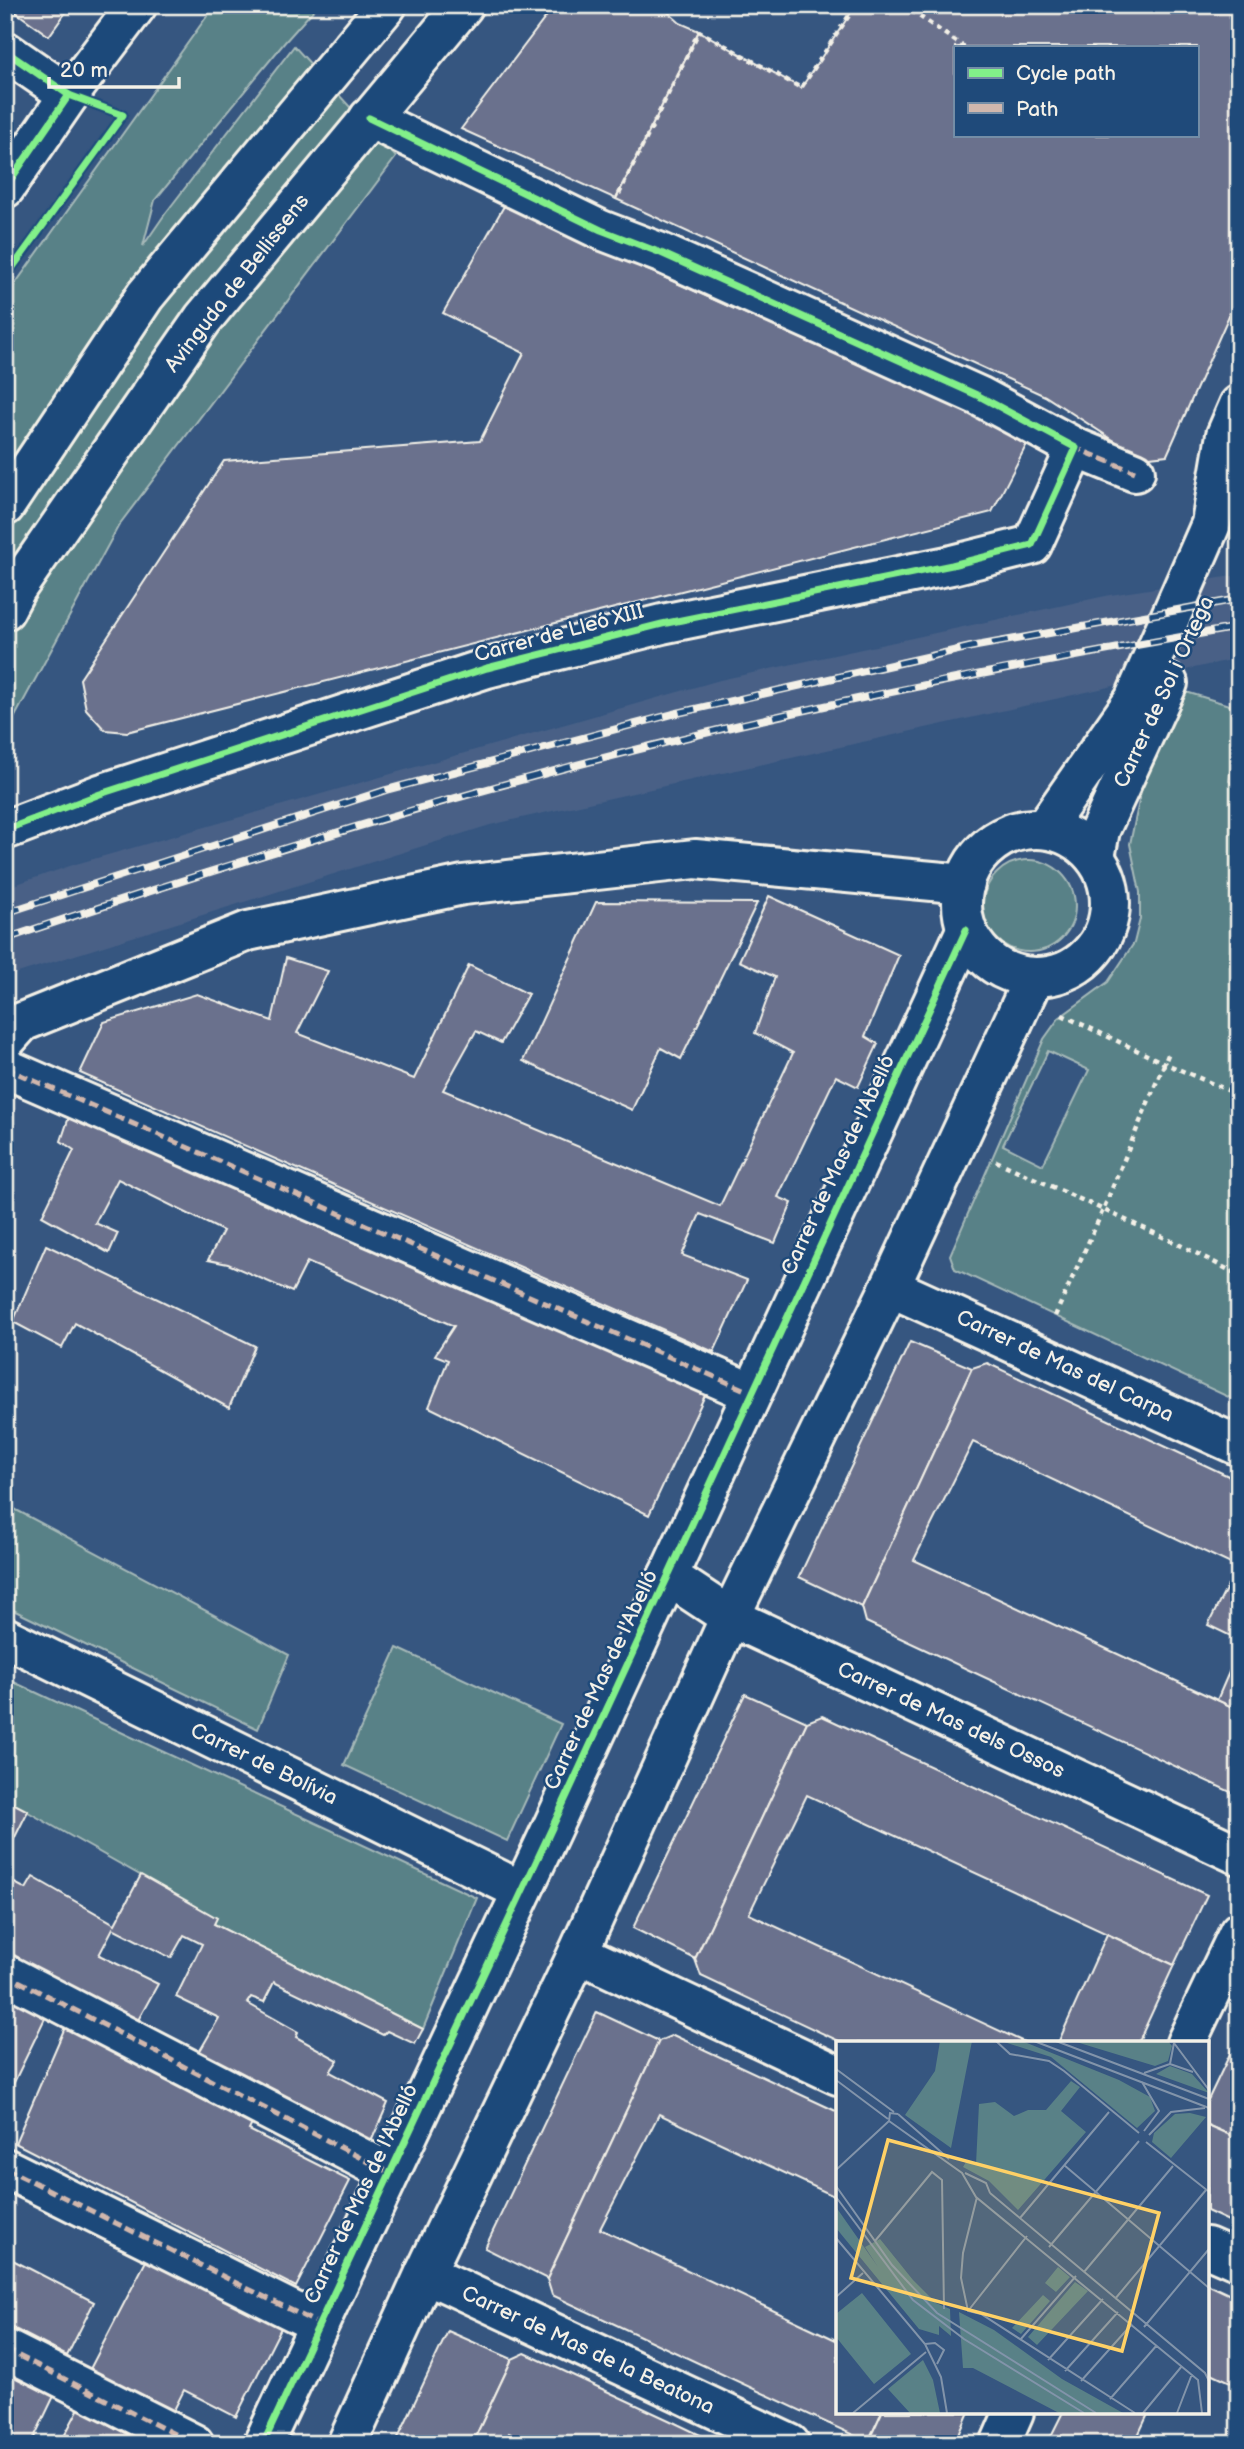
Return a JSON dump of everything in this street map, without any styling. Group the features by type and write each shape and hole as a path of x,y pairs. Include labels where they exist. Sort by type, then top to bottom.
{"street":[{"path":"5,188 136,5"},
{"path":"5,506 145,296 387,5"},
{"name":"Avinguda de Bellissens","path":"5,610 16,589 203,319 464,5"},
{"path":"5,51 69,95"},
{"path":"369,118 601,230 662,253 979,396 1076,449 1135,472"},
{"name":"Carrer de Sol i Ortega","path":"1044,829 1134,700 1211,524 1226,435 1239,405"},
{"name":"Carrer de Lleó XIII","path":"5,830 100,794 487,668 662,624 952,565 1032,545 1076,449"},
{"name":"Carrer de Sol i Ortega","path":"1095,858 1100,830 1239,528"},
{"path":"1044,829 1076,840 1095,858 1104,872 1110,897 1107,928 1090,956 1069,971 1047,978 1022,977 1006,972 979,952 965,930 961,908 967,874 981,852 996,840 1020,830 1044,829"},
{"path":"5,1041 22,1022 248,931 463,885 695,859 965,884"},
{"name":"Carrer de Mas de l'Abelló","path":"263,2444 522,1891 965,930"},
{"path":"347,2444 425,2273 578,1953 730,1617 891,1286 1034,977"},
{"path":"5,1068 752,1393"},
{"name":"Carrer de Mas del Carpa","path":"891,1286 1239,1446"},
{"name":"Carrer de Mas dels Ossos","path":"668,1576 730,1617 1239,1855"},
{"name":"Carrer de Bolívia","path":"5,1637 522,1891"},
{"path":"1187,2041 1239,1932"},
{"path":"578,1953 836,2074"},
{"path":"5,1974 390,2173"},
{"path":"5,2168 319,2324"},
{"path":"1209,2248 1239,2262"},
{"name":"Carrer de Mas de la Beatona","path":"425,2273 790,2444"},
{"path":"5,2349 194,2444"},
{"path":"1000,2444 1013,2414"}],"path":[{"path":"601,230 699,31 801,89 856,5"},
{"path":"903,5 963,46"},
{"path":"1058,1017 1065,1015 1239,1096"},
{"path":"1053,1318 1104,1210 1170,1050"},
{"path":"958,1142 1239,1275"}],"shaded area":[{"path":"1239,575 1239,658 490,825 5,977 5,888 76,864 720,680 1110,595"}],"green space":[{"path":"215,5 318,5 155,200 143,246 294,46 396,157 119,525 5,735 5,298"},
{"path":"1186,692 1239,708 1239,724 1229,781 1239,788 1239,1402 955,1269 950,1255 1044,1039 1059,1018 1108,982 1134,943 1140,919 1140,892 1130,844 1142,787","holes":["1048,1051 1089,1070 1043,1165 1003,1145"]},
{"path":"1029,860 1046,864 1061,874 1071,889 1075,906 1071,923 1061,938 1046,948 1029,952 1012,948 997,938 987,923 983,906 987,889 997,874 1012,864"},
{"path":"5,1504 289,1655 258,1729 5,1606"},
{"path":"397,1648 561,1724 507,1841 344,1765"},
{"path":"5,1678 477,1898 423,2029 214,1924 216,1918 5,1799"}],"building":[{"path":"6,5 71,5 49,36"},
{"path":"555,5 660,5 680,23 699,31 616,199 461,129"},
{"path":"856,5 1239,5 1239,293 1167,455 1141,458 1045,396 616,199 699,31 801,88"},
{"path":"504,206 1029,440 992,512 127,732 105,730 86,709 80,679 224,461 480,441 524,353 443,313"},
{"path":"769,896 899,955 865,1036 878,1044 858,1087 836,1076 778,1197 792,1203 775,1243 700,1214 682,1255 747,1280 714,1352 80,1073 104,1022 197,994 272,1021 286,958 328,971 297,1033 414,1079 469,965 528,994 501,1043 476,1031 443,1090 720,1206 793,1053 755,1033 775,977 739,961"},
{"path":"596,902 757,903 681,1059 661,1048 632,1110 523,1061"},
{"path":"71,1111 707,1391 649,1515 429,1407 448,1360 435,1355 454,1326 307,1262 292,1292 228,1264 208,1260 223,1231 118,1179 95,1223 118,1233 109,1253 42,1216 74,1150 61,1141"},
{"path":"46,1245 255,1346 229,1408 75,1323 62,1348 13,1322"},
{"path":"910,1342 972,1368 862,1607 799,1577"},
{"path":"987,1363 1239,1481 1239,1568 973,1442 914,1560 1239,1710 1239,1796 866,1622 862,1607 972,1368"},
{"path":"1237,1567 1239,1568 1239,1640 1208,1625"},
{"path":"1239,1649 1239,1710 1217,1700"},
{"path":"745,1694 807,1722 695,1959 633,1928"},
{"path":"822,1716 1207,1895 1174,1965 807,1795 749,1914 1022,2041 839,2041 701,1976 695,1959 807,1722"},
{"path":"5,1799 28,1811 5,1857"},
{"path":"141,1875 217,1918 214,1924 423,2029 415,2044 387,2031 383,2035 274,1982 264,2002 251,1997 247,2003 298,2032 296,2037 338,2060 330,2072 388,2103 370,2144 198,2054 219,2018 176,1997 202,1944 184,1935 171,1958 113,1928 99,1955 158,1984 137,2022 5,1952 5,1878 26,1889 33,1877 115,1924"},
{"path":"1107,1934 1174,1965 1139,2041 1059,2041"},
{"path":"5,1995 46,2016 5,2101"},
{"path":"597,2012 659,2041 547,2279 485,2248"},
{"path":"66,2025 253,2122 249,2130 350,2181 296,2287 15,2143"},
{"path":"673,2035 836,2111 836,2197 659,2114 600,2229 836,2340 836,2414 881,2414 868,2442 552,2295 547,2279 659,2041"},
{"path":"1239,2035 1239,2139 1209,2126 1209,2098"},
{"path":"1209,2126 1239,2139 1239,2226 1209,2212"},
{"path":"5,2256 94,2302 67,2356 5,2324"},
{"path":"148,2257 282,2326 236,2417 184,2390 173,2412 90,2369"},
{"path":"1209,2285 1239,2299 1239,2386 1209,2372"},
{"path":"448,2331 512,2359 472,2444 395,2444"},
{"path":"525,2353 719,2444 533,2444 509,2433 504,2444 472,2444 512,2359"},
{"path":"5,2372 54,2396 31,2444 5,2443"},
{"path":"79,2408 145,2444 60,2444"},
{"path":"881,2414 968,2414 955,2444 868,2442"},
{"path":"1062,2414 1148,2414 1134,2444 1047,2444"}],"railway":[{"path":"5,913 386,790 673,714 971,647 1239,599"},
{"path":"5,939 340,832 595,760 889,692 1239,627"}],"marked path":[{"path":"1073,447 1135,472"},
{"path":"5,1068 752,1393"},
{"path":"5,1974 390,2173"},
{"path":"5,2168 319,2324"},
{"path":"5,2349 194,2444"}],"cycle path":[{"path":"5,51 69,95 123,115 5,278"},
{"path":"5,188 69,95"},
{"path":"5,830 100,794 487,668 662,624 952,565 1032,545 1076,448 979,396 661,253 601,230 369,118"},
{"path":"263,2444 551,1830 966,930"}]}
